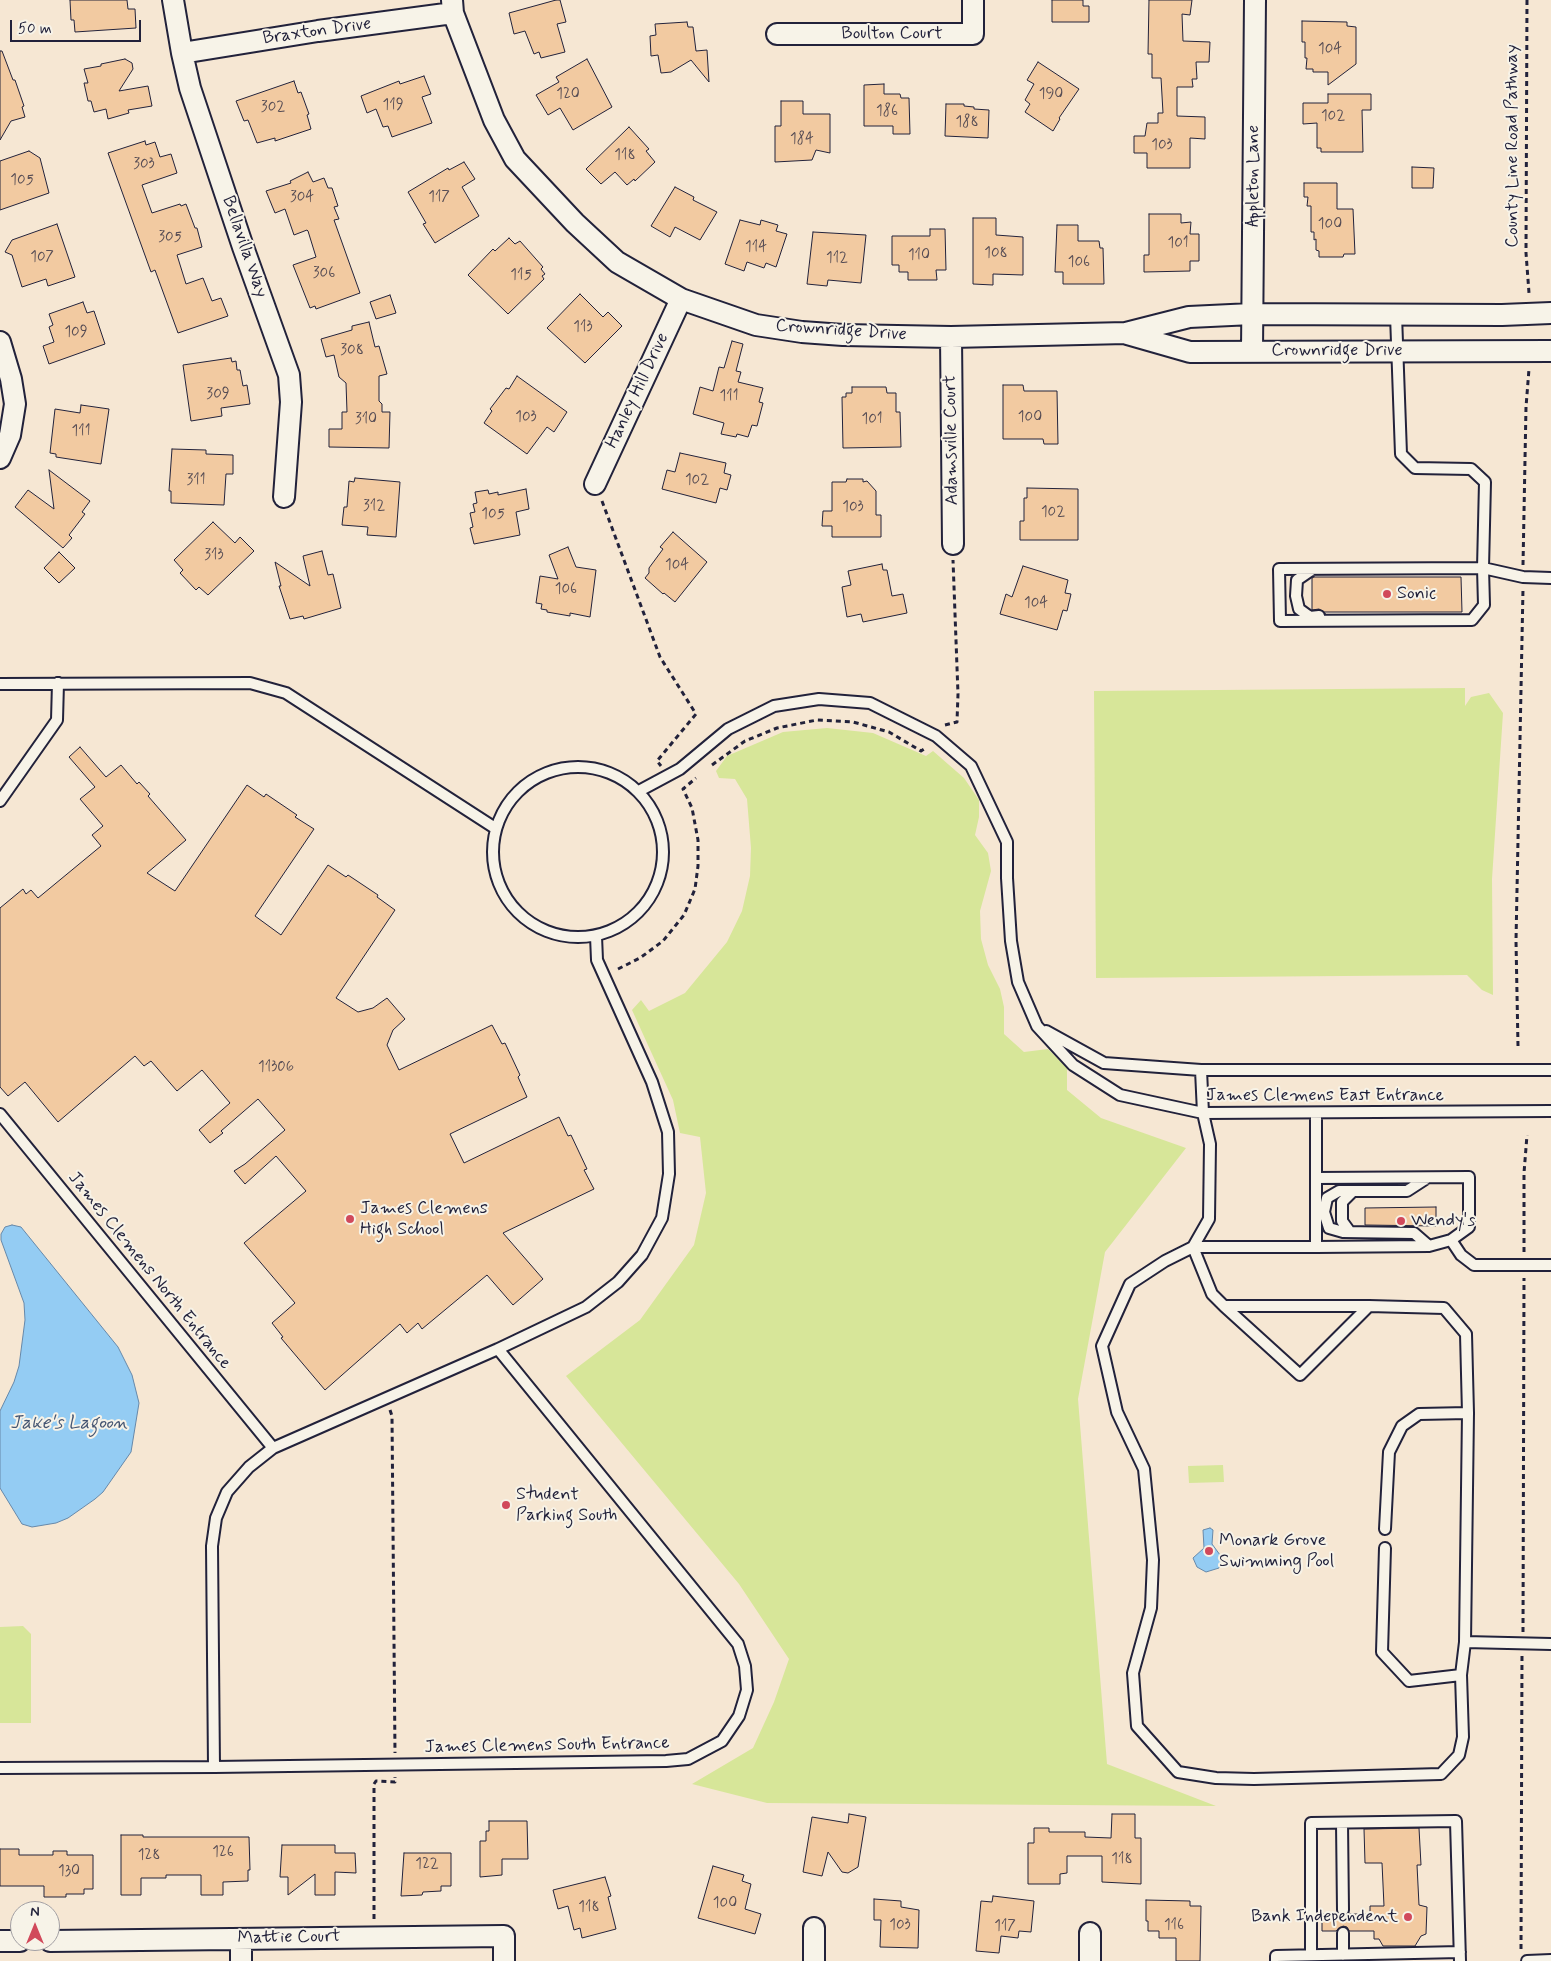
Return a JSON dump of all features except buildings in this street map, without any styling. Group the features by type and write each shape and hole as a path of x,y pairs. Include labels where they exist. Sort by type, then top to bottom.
{"street":[{"name":"Bellavilla Way","path":"173,0 190,88 288,375 291,402 284,497"},
{"name":"Boulton Court","path":"778,34 973,34 973,0"},
{"name":"Appleton Lane","path":"1252,352 1255,0"},
{"name":"Braxton Drive","path":"182,53 453,7"},
{"name":"Crownridge Drive","path":"453,7 494,120 515,159 575,222 617,262 681,299 756,325 802,332 843,335 951,337 1126,333 1189,317 1252,314 1502,315 1551,313"},
{"name":"Hanley Hill Drive","path":"595,484 681,299"},
{"name":"Crownridge Drive","path":"1126,333 1190,352 1551,351"},
{"name":"Adamsville Court","path":"951,337 953,544"},
{"path":"0,342 12,379 15,404 10,435 0,458"},
{"path":"814,1928 814,1961"},
{"path":"1090,1933 1090,1961"},
{"name":"Mattie Court","path":"60,1941 504,1936 504,1961"},
{"path":"241,1939 241,1961"}],"lane":[{"path":"1396,315 1401,454 1415,468 1471,469 1485,482 1484,568 1484,605 1472,620 1280,621 1279,569 1484,568 1523,577 1551,578"},
{"path":"1314,569 1297,580 1296,596 1299,609 1310,617 1371,615 1390,621"},
{"path":"0,801 57,720 58,683"},
{"path":"0,684 250,683 286,693 495,828"},
{"name":"James Clemens East Entrance","path":"639,791 680,768 728,729 774,706 819,699 870,703 936,736 971,766 1007,842 1011,941 1018,982 1037,1026 1073,1065 1120,1096 1203,1113 1551,1111"},
{"path":"586,766 614,774 639,791 655,812 663,837 664,863 656,889 641,911 620,927 596,936 566,937 538,928 515,910 499,886 492,858 495,828 508,802 529,781 556,769 586,766"},
{"path":"214,1767 212,1546 216,1518 227,1492 248,1467 273,1448 498,1349 586,1307 618,1282 642,1255 662,1218 669,1174 668,1132 652,1082 597,960 596,936"},
{"name":"James Clemens East Entrance","path":"1037,1026 1104,1063 1201,1070 1551,1070"},
{"path":"1193,1248 1209,1219 1210,1144 1203,1113 1201,1070"},
{"path":"1316,1113 1316,1247"},
{"name":"James Clemens North Entrance","path":"0,1114 273,1448"},
{"path":"1224,1306 1444,1308 1466,1334 1468,1413 1465,1642 1461,1675 1463,1737 1459,1755 1441,1774 1254,1779 1216,1778 1178,1772 1137,1726 1134,1673 1151,1608 1152,1560 1144,1469 1117,1412 1102,1346 1130,1284 1165,1261 1193,1248 1429,1246 1451,1240 1468,1227 1468,1177 1316,1178"},
{"path":"1428,1178 1407,1191 1339,1191 1327,1198 1324,1212 1329,1228 1343,1232 1414,1233 1429,1246"},
{"path":"1350,1232 1342,1221 1342,1202 1353,1191"},
{"path":"1451,1240 1461,1255 1474,1265 1551,1265"},
{"path":"1193,1248 1212,1294 1300,1376 1369,1306"},
{"name":"James Clemens South Entrance","path":"0,1768 666,1761 688,1759 722,1741 739,1716 747,1690 745,1666 738,1644 498,1349"},
{"path":"1385,1529 1389,1452 1402,1426 1419,1414 1468,1413"},
{"path":"1385,1548 1382,1652 1408,1681 1461,1675"},
{"path":"1465,1642 1551,1644"},
{"path":"1276,1961 1276,1956 1311,1955 1460,1957 1456,1821 1311,1823 1311,1955"},
{"path":"1342,1823 1342,1910"},
{"path":"1342,1933 1342,1955"},
{"path":"1527,1961 1551,1960"}],"path":[{"name":"County Line Road Pathway","path":"1528,0 1526,253 1529,292"},
{"path":"1518,1046 1516,941 1526,407 1529,369"},
{"path":"595,484 660,656 696,714 657,761 662,766"},
{"path":"945,725 957,722 958,694 953,544"},
{"path":"712,765 745,740 778,728 818,720 853,722 890,732 921,751 928,747"},
{"path":"618,969 640,958 663,942 684,915 695,889 698,866 698,840 692,808 683,789 696,778"},
{"path":"1521,1951 1524,1173 1527,1135"},
{"path":"390,1410 392,1416 395,1756"},
{"path":"374,1919 374,1784 376,1781 395,1782 395,1774"}],"green space":[{"path":"1465,688 1465,706 1471,697 1489,693 1503,713 1492,879 1493,995 1482,990 1467,975 1096,978 1094,691"},
{"path":"827,728 873,733 926,756 933,751 964,778 979,800 979,817 975,835 988,853 991,871 980,911 981,939 988,965 1000,989 1004,1007 1004,1034 1024,1052 1048,1049 1067,1068 1067,1090 1101,1118 1186,1148 1105,1252 1078,1399 1107,1764 1216,1806 767,1803 692,1784 753,1748 774,1702 789,1659 739,1584 566,1376 640,1320 694,1245 706,1193 700,1137 680,1133 673,1100 632,1010 641,1000 649,1011 685,993 727,942 742,911 750,876 751,848 747,799 735,779 719,778 716,771 727,756 783,732"},
{"path":"1223,1465 1224,1482 1189,1483 1188,1466"},
{"path":"23,1626 31,1634 31,1723 0,1723 0,1627"}],"water":[{"name":"Jake's Lagoon","path":"12,1225 21,1227 118,1347 132,1375 139,1403 131,1452 103,1492 68,1518 56,1523 32,1527 22,1524 0,1488 0,1411 14,1382 19,1366 25,1320 24,1303 1,1240 1,1234 5,1227"},
{"name":"Monark Grove Swimming Pool","path":"1210,1528 1213,1530 1212,1544 1223,1559 1219,1568 1206,1572 1197,1567 1193,1558 1204,1548 1203,1530"}],"place":[{"name":"Sonic","path":"1387,594"},
{"name":"James Clemens High School","path":"350,1219"},
{"name":"Wendy's","path":"1401,1221"},
{"name":"Student Parking South","path":"506,1505"},
{"name":"Monark Grove Swimming Pool","path":"1209,1551"},
{"name":"Bank Independent","path":"1408,1917"}]}
